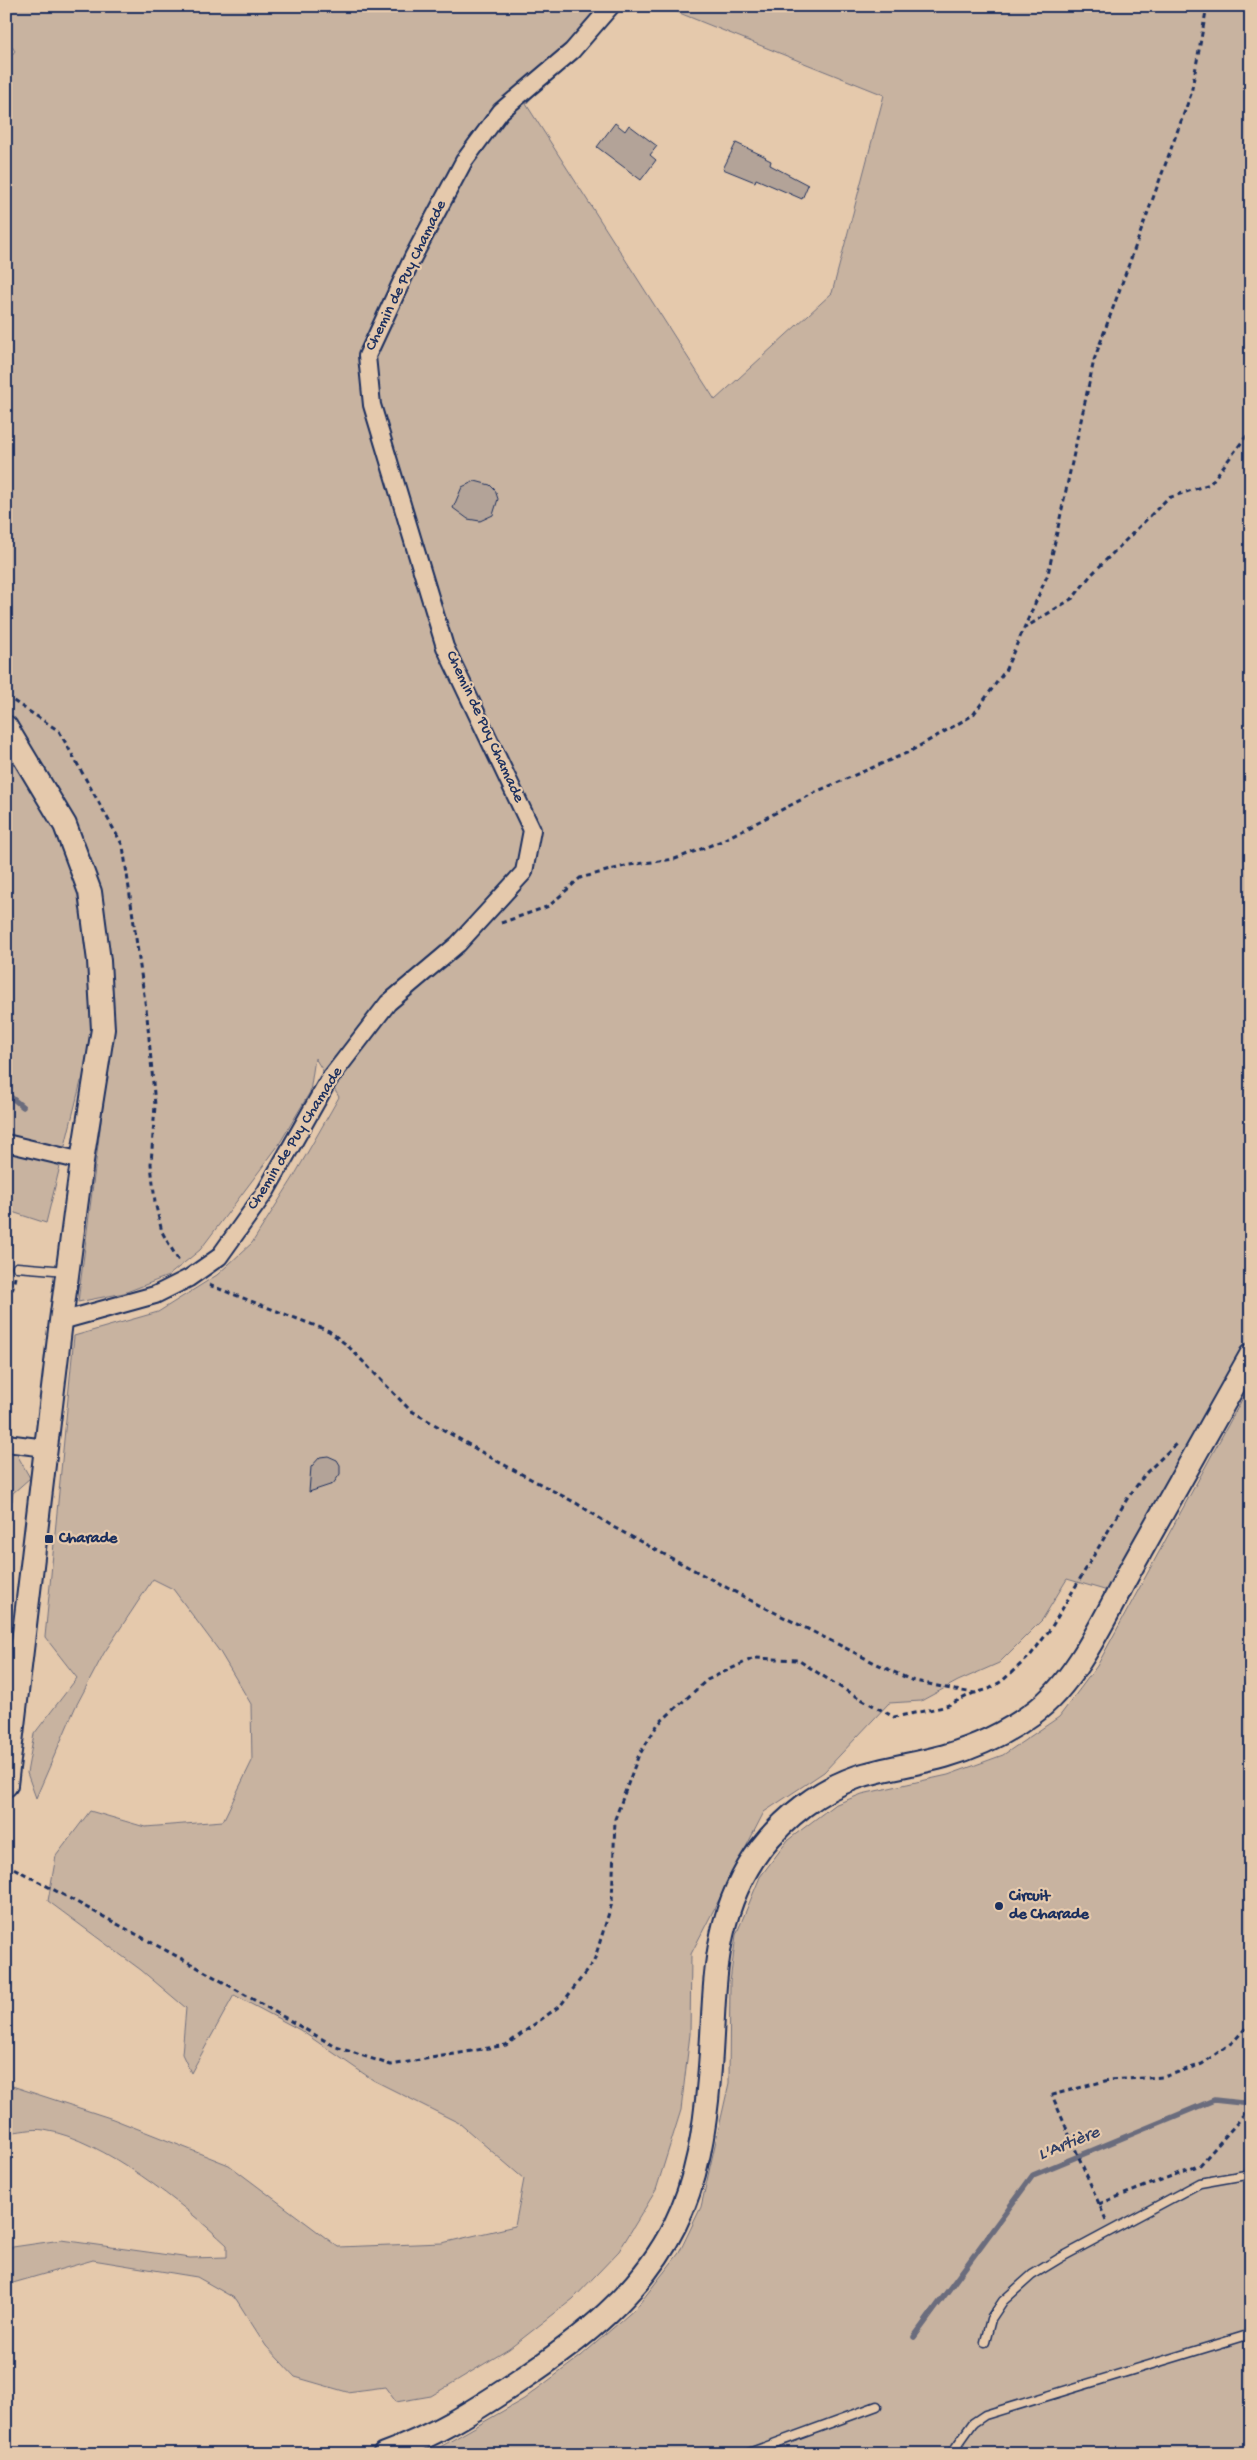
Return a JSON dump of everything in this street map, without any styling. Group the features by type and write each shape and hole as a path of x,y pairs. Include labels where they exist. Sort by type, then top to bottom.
{"street":[{"name":"Chemin de Puy Chamade","path":"61,1321 155,1295 190,1278 219,1257 266,1191 328,1081 388,1003 458,944 524,872 532,830 446,647 372,405 367,356 413,257 464,161 501,111 572,51 611,6"},
{"path":"6,727 65,824 90,892 99,961 103,1028 82,1161 61,1321 6,1786"},
{"path":"6,1143 82,1161"},
{"path":"384,2454 429,2436 458,2420 545,2364 579,2338 613,2308 647,2271 675,2225 694,2172 709,2081 714,1975 720,1938 736,1891 760,1850 792,1815 817,1797 840,1784 868,1774 947,1756 981,1743 1018,1724 1053,1696 1087,1648 1251,1355"},
{"path":"6,1443 46,1448"}],"lane":[{"path":"17,1267 68,1271"},
{"path":"985,2342 991,2319 1012,2291 1053,2262 1110,2229 1200,2183 1251,2174"},
{"path":"951,2454 973,2423 985,2415 1251,2334"},
{"path":"746,2454 877,2406"}],"path":[{"path":"471,929 508,922 549,906 580,878 628,865 675,859 720,842 820,790 910,752 973,715 1005,671 1048,574 1094,360 1191,94 1207,6"},
{"path":"1023,629 1073,598 1091,576 1168,498 1210,484 1251,430"},
{"path":"6,696 59,731 123,846 147,1016 155,1105 151,1164 155,1202 162,1232 190,1278 281,1310 329,1331 348,1346 410,1410 684,1566 911,1680 975,1693"},
{"path":"6,1296 12,1292 17,1267"},
{"path":"6,1864 195,1966 336,2047 392,2065 506,2045 561,2005 594,1960 612,1903 615,1819 638,1756 658,1724 707,1680 754,1658 798,1660 894,1717 944,1707 989,1689 1002,1681 1030,1656 1051,1628 1106,1532 1146,1473 1177,1443 1210,1428"},
{"path":"1110,2229 1052,2094 1109,2080 1164,2077 1202,2064 1234,2041 1251,2022"},
{"path":"1099,2204 1200,2165 1251,2107"}],"shaded area":[{"path":"6,6 611,6 526,104 715,400 832,293 884,95 662,6 1251,6 1251,1336 1210,1428 1118,1594 1067,1579 1042,1620 999,1663 958,1681 921,1701 889,1703 824,1772 764,1812 691,1954 690,2034 681,2110 656,2190 619,2251 573,2299 509,2349 431,2396 396,2402 385,2387 347,2392 295,2377 266,2346 236,2299 197,2277 93,2260 6,2285 6,2248 61,2240 190,2258 227,2257 227,2245 166,2193 142,2176 91,2146 67,2136 44,2130 6,2133 6,2084 113,2119 229,2165 338,2247 442,2243 515,2226 524,2179 459,2123 373,2080 300,2030 234,1995 191,2073 182,2054 186,2008 141,1970 48,1901 56,1856 90,1811 145,1827 223,1821 252,1761 251,1704 220,1652 173,1589 153,1579 104,1653 75,1708 36,1798 27,1773 34,1734 77,1678 45,1637 74,1336 158,1312 217,1275 252,1243 293,1178 339,1097 315,1058 310,1092 278,1146 200,1250 168,1276 124,1293 78,1302 106,1082 81,1081 46,1223 6,1210 6,62 15,51 6,38"},
{"name":"Circuit de Charade","path":"1251,1383 1251,2454 428,2454 524,2399 581,2356 636,2308 679,2253 701,2207 729,2083 730,1982 736,1935 760,1877 788,1840 834,1805 862,1794 948,1775 1003,1755 1059,1717 1097,1666"},
{"path":"6,1450 15,1451 30,1478 13,1493 12,1501 6,1503"}],"building":[{"path":"615,123 625,131 629,125 657,146 650,155 656,160 641,180 597,147"},
{"path":"736,143 766,157 771,161 770,165 808,185 802,199 756,179 755,182 723,169"},
{"path":"475,481 490,485 495,490 498,499 493,515 480,521 468,519 453,508 462,487"},
{"path":"328,1456 337,1460 340,1465 340,1474 333,1484 309,1492 311,1467 320,1457"}],"waterway":[{"path":"6,1093 23,1107"},
{"name":"L'Artière","path":"914,2337 1033,2175 1214,2100 1251,2104"}],"place":[{"name":"Charade","path":"49,1539"},
{"name":"Circuit de Charade","path":"999,1906"}]}
